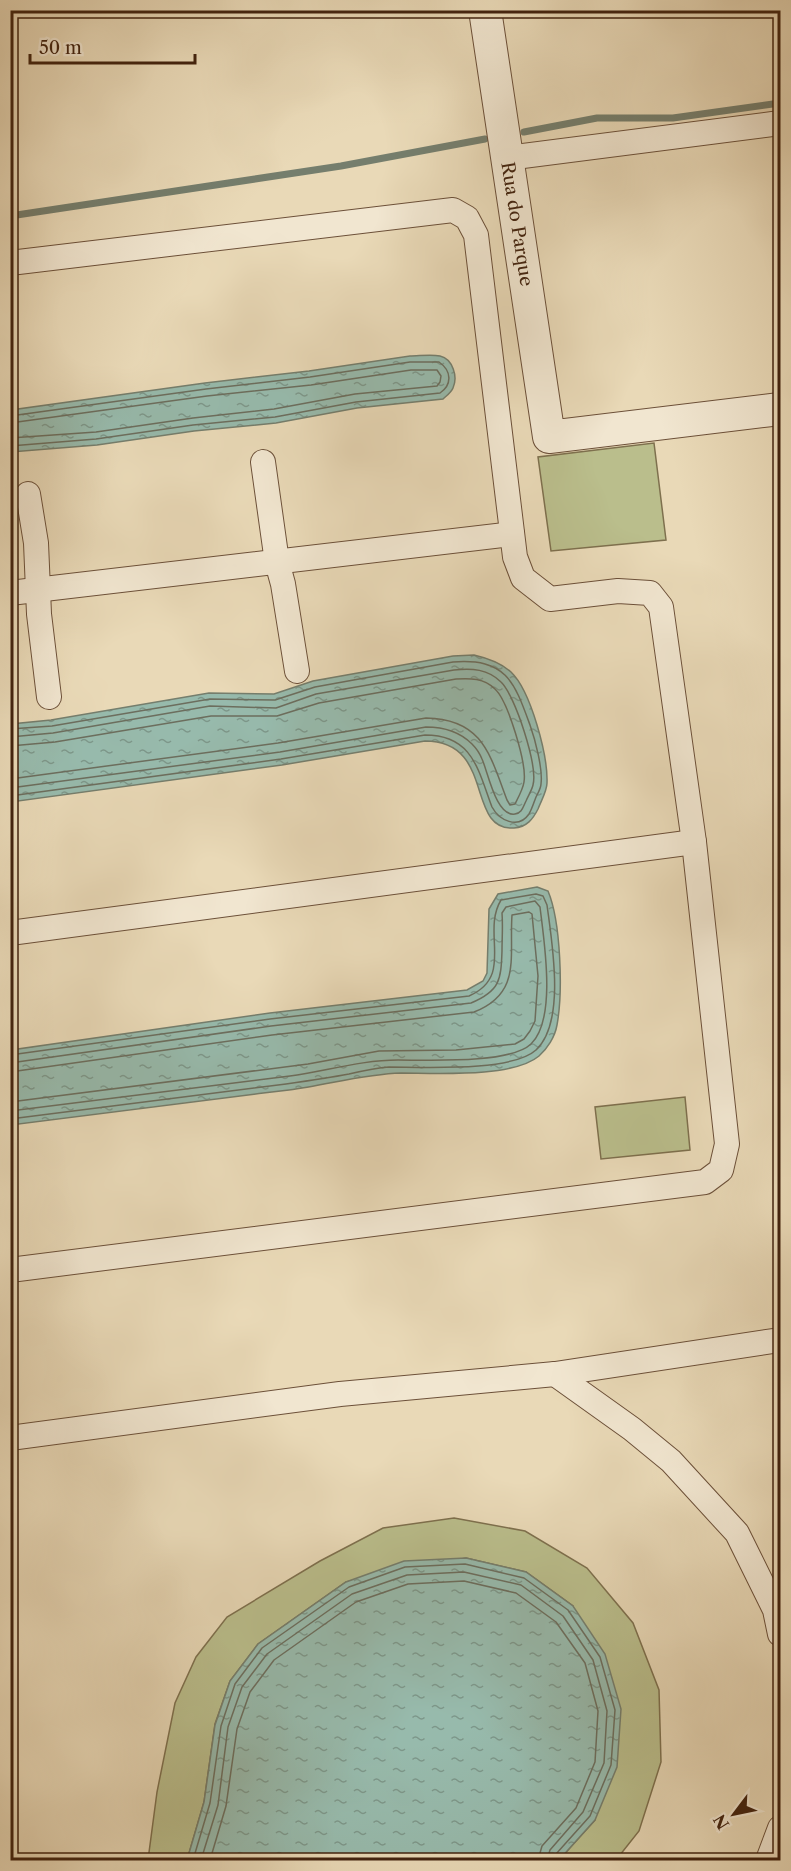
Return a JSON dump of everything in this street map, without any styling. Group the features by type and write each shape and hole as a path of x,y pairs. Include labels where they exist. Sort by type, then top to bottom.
{"street":[{"name":"Rua do Parque","path":"485,10 549,437 780,409"},
{"path":"507,158 780,123"},
{"path":"10,263 453,210 467,218 476,235 515,557 524,578 550,599 618,591 650,593 661,607 694,842 727,1144 721,1170 705,1182 10,1270"},
{"path":"263,462 277,562 283,584 297,671"},
{"path":"28,494 36,543 37,590 49,697"},
{"path":"10,594 512,534"},
{"path":"10,933 694,842"},
{"path":"10,1438 340,1394 555,1374 780,1340"},
{"path":"555,1374 632,1429 671,1461 737,1533 775,1610 780,1634"},
{"path":"768,1860 780,1828"}],"green space":[{"path":"654,443 666,540 551,551 538,457"},
{"path":"685,1097 690,1150 601,1159 595,1107"},
{"path":"454,1518 525,1531 587,1568 633,1623 659,1690 661,1762 639,1831 616,1860 559,1860 595,1820 573,1606 526,1572 466,1558 346,1582 258,1644 230,1681 215,1724 204,1802 187,1860 148,1860 157,1792 175,1703 196,1657 227,1617 320,1561 383,1528"}],"water":[{"path":"436,355 448,361 455,379 450,393 443,399 357,408 276,423 194,431 97,445 11,452 11,410 410,356"},
{"path":"474,655 489,659 511,672 525,694 537,724 547,771 546,789 534,816 529,822 519,827 499,825 489,816 471,769 462,755 447,745 425,741 282,765 11,802 11,724 51,720 209,693 274,694 313,681 453,656"},
{"path":"537,887 548,891 556,920 560,957 560,994 557,1025 553,1038 539,1056 527,1063 511,1068 473,1073 373,1075 289,1090 11,1125 11,1050 270,1013 467,990 483,981 487,973 489,909 498,894"},
{"path":"466,1558 526,1572 573,1606 605,1654 621,1709 617,1767 595,1820 559,1860 187,1860 204,1802 215,1725 230,1681 258,1644 346,1582 404,1561"}],"waterway":[{"path":"524,132 597,118 673,118 780,103"},
{"path":"10,216 341,166 485,139"}]}
